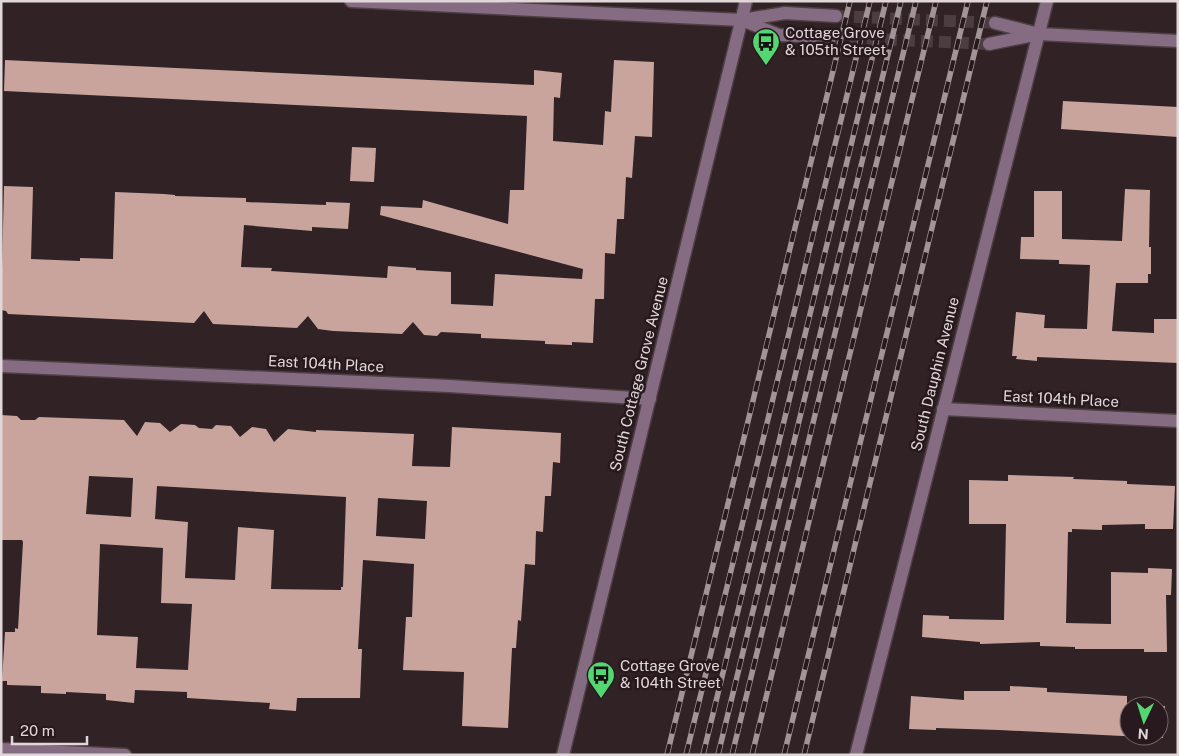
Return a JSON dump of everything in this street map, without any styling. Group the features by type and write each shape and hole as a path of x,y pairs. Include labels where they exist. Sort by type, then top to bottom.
{"street":[{"path":"351,1 742,20 785,13 836,16"},
{"name":"South Cottage Grove Avenue","path":"563,755 746,1"},
{"name":"South Dauphin Avenue","path":"856,755 1047,1"},
{"path":"742,20 779,35 831,37"},
{"path":"995,23 1039,34 1178,41"},
{"path":"989,44 1039,34"},
{"name":"East 104th Place","path":"1,366 449,386 650,399"},
{"name":"East 104th Place","path":"943,409 1178,421"},
{"path":"1,749 125,755"}],"building":[{"path":"5,60 534,85 534,70 562,73 560,98 554,97 553,141 603,145 605,111 611,112 614,60 654,62 652,137 635,136 632,178 626,177 624,219 617,219 615,254 605,253 604,299 595,299 593,343 572,342 572,345 545,344 545,341 481,338 481,334 441,332 437,336 424,335 413,322 402,334 333,331 318,329 308,316 297,328 213,324 204,311 194,323 8,314 6,311 1,310 4,186 33,187 31,259 80,261 80,258 113,259 115,192 246,198 246,202 326,205 326,202 350,203 348,229 312,227 312,231 244,225 241,267 272,268 271,271 387,278 388,266 451,272 451,304 493,306 495,274 582,279 583,269 380,215 381,206 422,208 423,200 508,224 510,190 524,190 527,116 4,91"},
{"path":"1063,101 1178,107 1178,137 1061,129"},
{"path":"352,147 376,148 374,182 350,181"},
{"path":"1125,189 1150,190 1149,247 1151,247 1151,274 1148,274 1148,283 1116,283 1112,331 1154,333 1154,319 1178,319 1178,363 1037,357 1037,361 1016,359 1017,356 1012,356 1016,312 1045,315 1044,328 1087,329 1090,265 1059,264 1059,260 1020,259 1021,237 1034,237 1034,191 1062,191 1062,239 1122,241"},
{"path":"1,415 17,416 21,420 35,420 39,417 124,420 137,436 145,422 160,423 170,432 181,424 212,429 216,425 231,426 240,437 252,427 266,429 274,442 288,429 316,432 316,430 414,434 412,466 450,467 452,427 561,433 560,463 553,462 551,496 545,496 543,532 536,531 535,565 525,564 521,621 518,620 516,648 512,648 508,728 462,726 464,672 403,670 406,617 412,617 414,564 363,560 358,649 362,649 360,698 297,698 296,711 269,709 270,703 187,698 187,692 135,690 134,703 106,700 106,694 41,693 41,686 7,685 7,681 2,681 5,632 15,632 15,628 18,629 23,542 22,540 1,540","holes":["89,476 133,478 131,517 86,514","157,486 346,497 343,587 341,587 341,590 271,589 274,530 238,527 235,580 185,578 188,522 155,519","378,498 427,501 425,539 376,536","100,544 163,548 161,603 192,604 188,670 136,668 138,637 97,635"]},
{"path":"1008,475 1074,477 1073,479 1127,481 1127,484 1175,486 1173,529 1145,529 1145,524 1102,525 1102,530 1072,529 1072,532 1068,532 1066,623 1111,624 1111,572 1148,573 1148,568 1172,569 1171,595 1166,595 1167,652 1144,652 1144,649 1075,649 1075,647 1040,646 1040,642 980,644 980,642 922,637 923,615 949,616 949,619 1004,620 1006,524 969,524 969,480 1008,481"},
{"path":"1010,686 1047,688 1047,692 1127,696 1119,696 1119,736 999,730 909,729 911,696 964,700 964,691 1010,691"}],"tunnel":[{"path":"836,16 995,23"},
{"path":"831,37 989,44"}],"railway":[{"path":"667,755 850,1"},
{"path":"686,755 870,1"},
{"path":"703,755 886,1"},
{"path":"718,755 901,1"},
{"path":"732,755 916,1"},
{"path":"752,755 936,1"},
{"path":"784,755 968,1"},
{"path":"804,755 987,1"}],"place":[{"name":"Cottage Grove & 105th Street","path":"766,66"},
{"name":"Cottage Grove & 104th Street","path":"601,699"}]}
